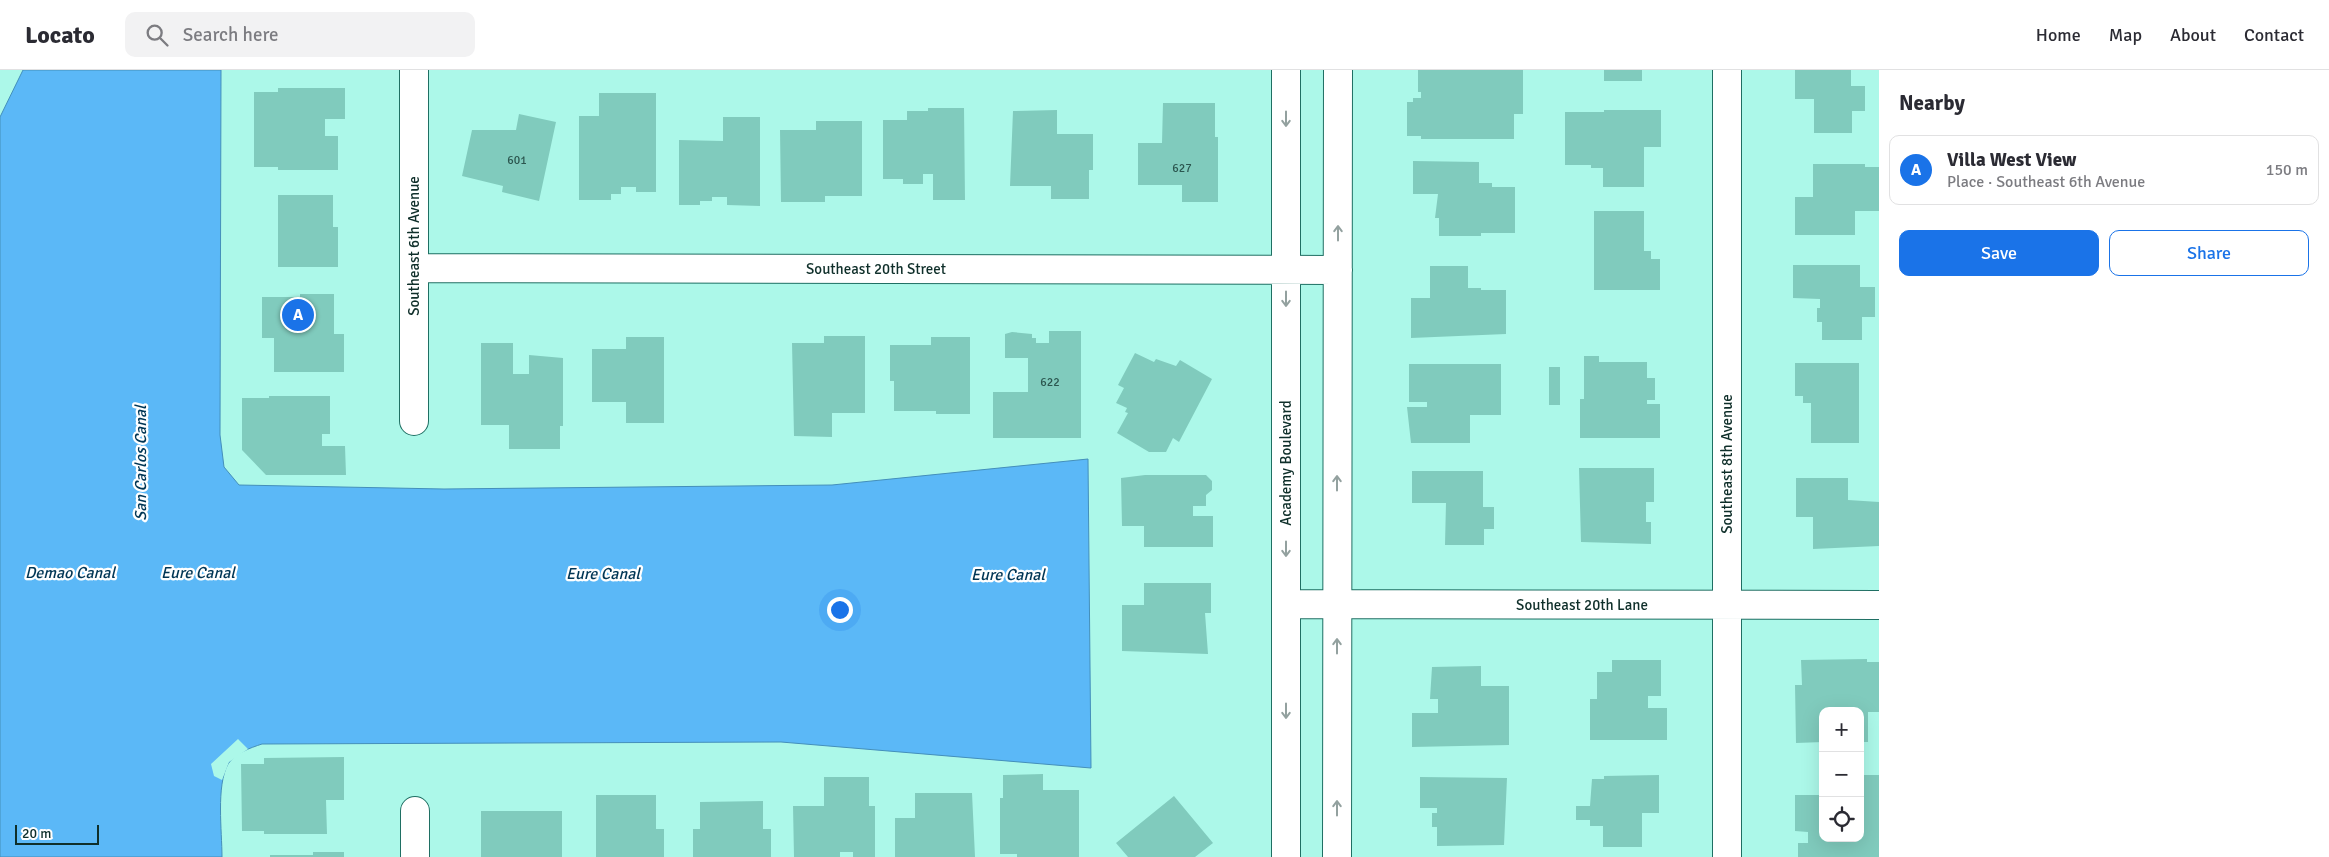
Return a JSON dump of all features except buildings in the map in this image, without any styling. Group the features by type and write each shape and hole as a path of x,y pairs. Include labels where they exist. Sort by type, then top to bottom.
{"street":[{"name":"Southeast 6th Avenue","path":"414,70 414,421"},
{"name":"Academy Boulevard","path":"1286,70 1286,857"},
{"path":"1337,857 1338,70"},
{"name":"Southeast 8th Avenue","path":"1727,70 1727,857"},
{"name":"Southeast 20th Street","path":"414,268 1338,270"},
{"name":"Southeast 20th Lane","path":"1286,604 1879,605"},
{"path":"415,811 415,857"}],"water":[{"path":"23,70 221,70 220,435 224,467 239,485 444,489 832,485 1088,459 1091,768 781,742 262,744 248,749 231,760 224,773 221,796 222,857 0,857 0,117"}],"pier":[{"path":"238,739 248,749 229,762 222,780 214,776 211,764"}],"place":[{"name":"Villa West View","path":"298,315"}],"water label":[{"name":"San Carlos Canal","path":"140,463"},
{"name":"Demao Canal","path":"70,572"},
{"name":"Eure Canal","path":"198,572"},
{"name":"Eure Canal","path":"603,573"},
{"name":"Eure Canal","path":"1008,574"}]}
